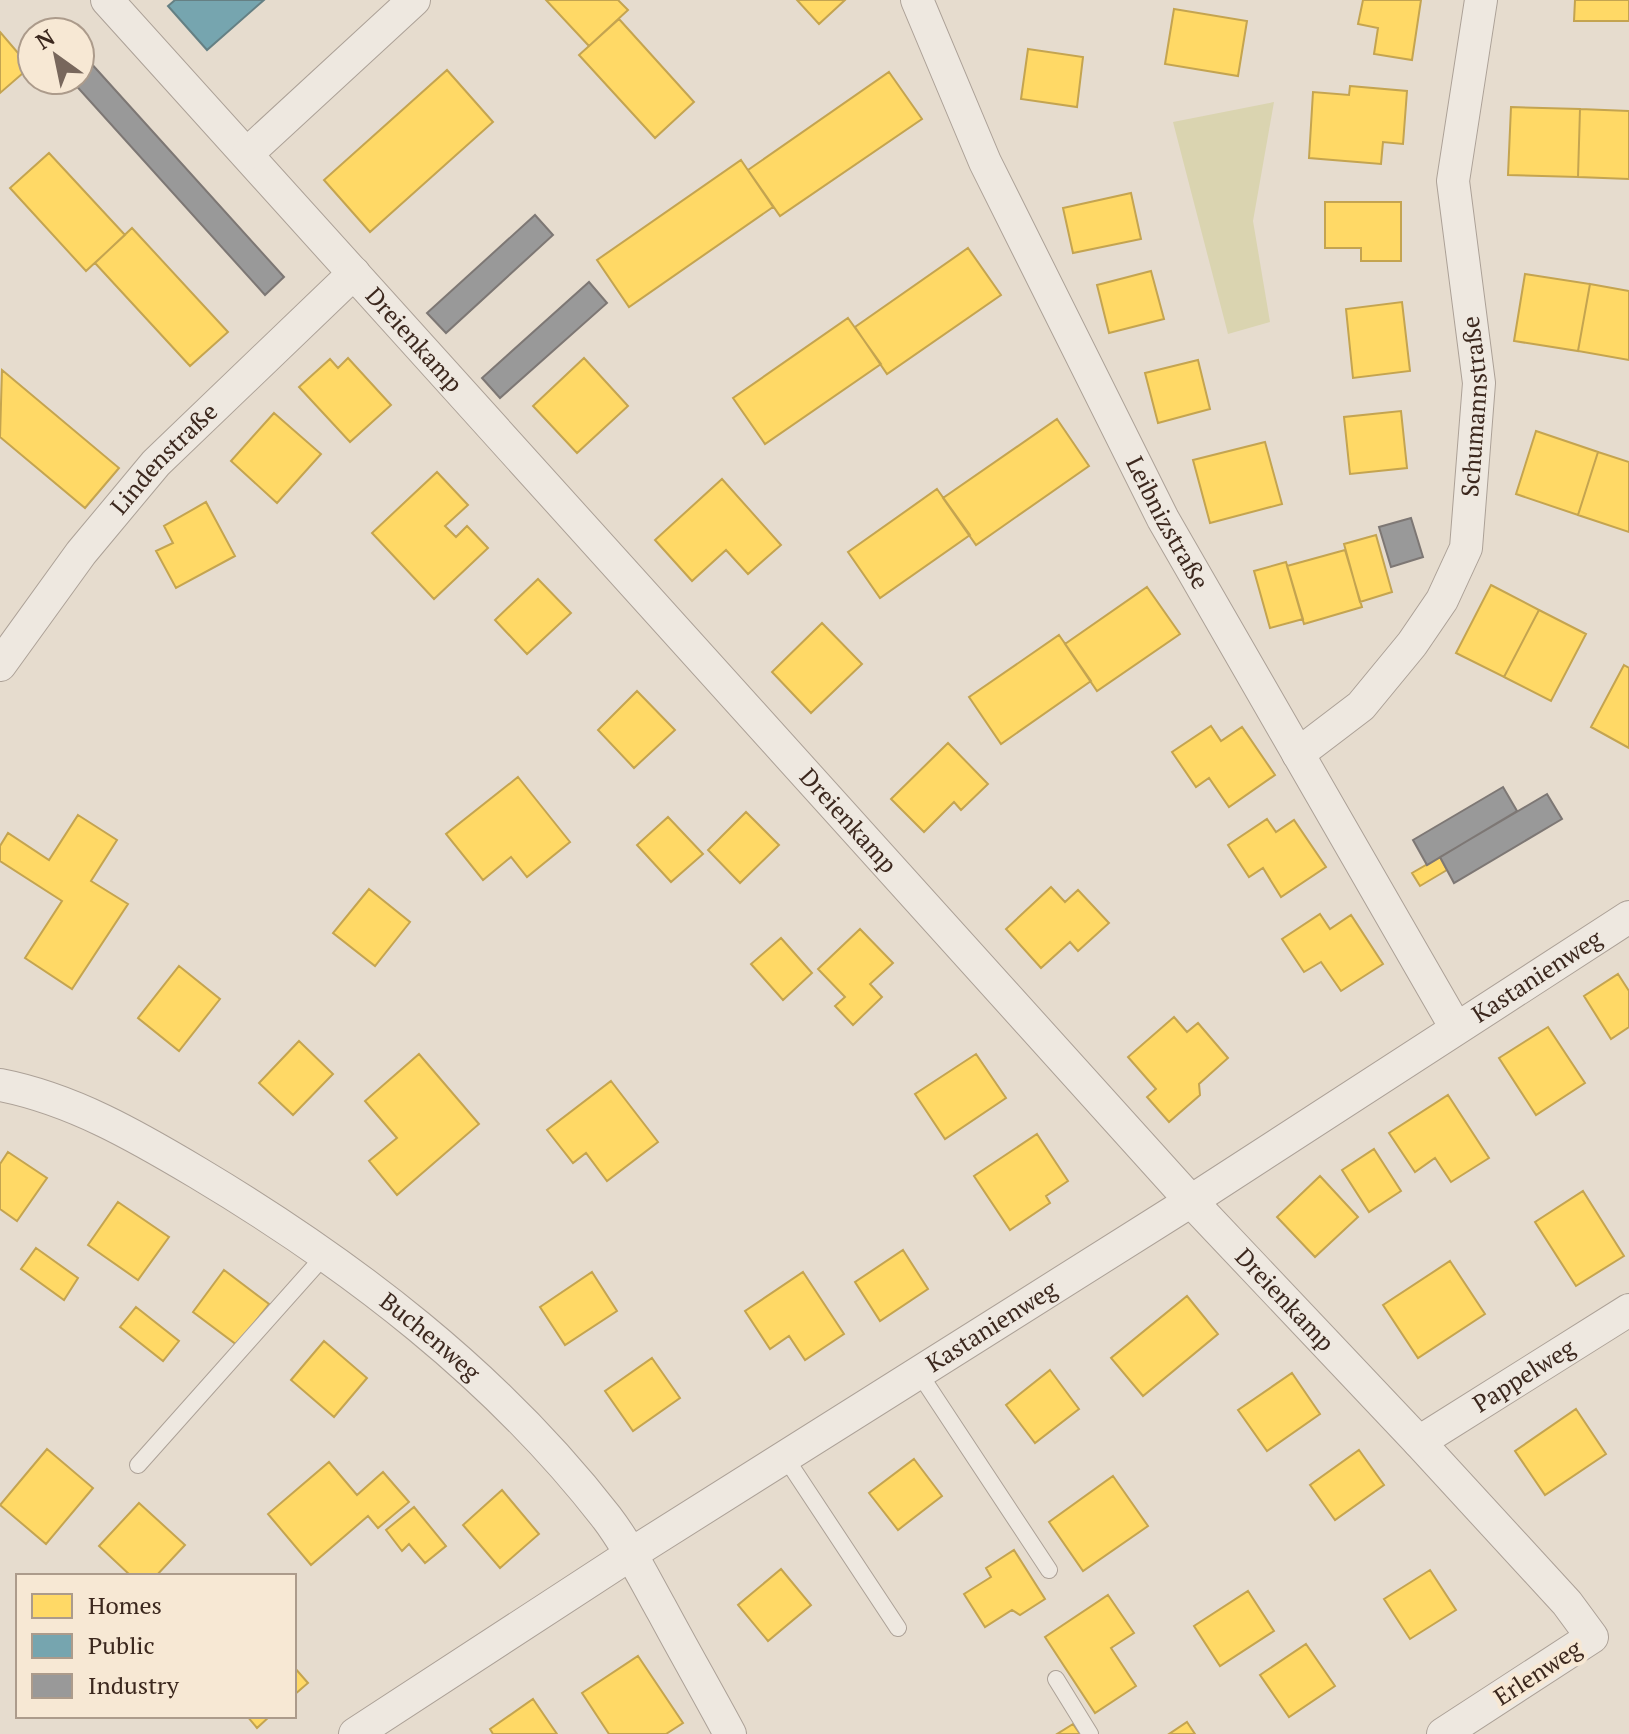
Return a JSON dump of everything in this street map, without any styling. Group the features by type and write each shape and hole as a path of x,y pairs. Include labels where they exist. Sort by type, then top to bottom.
{"street":[{"name":"Dreienkamp","path":"107,0 1191,1201 1567,1603 1592,1637"},
{"path":"248,153 414,0"},
{"name":"Leibnizstraße","path":"917,0 985,162 1156,504 1456,1028"},
{"name":"Schumannstraße","path":"1298,754 1361,706 1412,644 1442,600 1466,548 1479,383 1453,181 1481,0"},
{"name":"Lindenstraße","path":"0,665 81,553 156,463 354,273"},
{"name":"Kastanienweg","path":"355,1734 631,1554 1191,1201 1629,917"},
{"name":"Buchenweg","path":"0,1085 27,1090 124,1129 261,1210 449,1350 529,1425 608,1520 631,1554 730,1734"},
{"name":"Pappelweg","path":"1419,1442 1629,1310"},
{"name":"Erlenweg","path":"1443,1734 1592,1637"}],"lane":[{"path":"138,1465 325,1255"},
{"path":"919,1373 1049,1570"},
{"path":"785,1457 898,1628"},
{"path":"1056,1679 1090,1734"}],"shaded area":[{"path":"1274,102 1253,221 1270,322 1228,334 1173,122"}],"building: Homes":[{"path":"546,0 618,0 628,10 589,46"},
{"path":"797,0 845,0 819,24"},
{"path":"1363,0 1421,0 1412,60 1374,54 1378,28 1358,24"},
{"path":"1575,0 1629,0 1629,21 1574,21"},
{"path":"1174,9 1247,21 1238,76 1165,64"},
{"path":"619,19 694,102 655,138 579,55"},
{"path":"0,32 16,51 16,79 0,93"},
{"path":"1028,49 1083,57 1077,107 1021,99"},
{"path":"447,70 493,122 370,232 324,180"},
{"path":"889,72 922,119 780,216 748,170"},
{"path":"1350,86 1407,91 1403,144 1383,142 1381,164 1309,158 1313,92 1349,95"},
{"path":"1511,107 1580,109 1578,177 1508,175"},
{"path":"1580,109 1629,111 1629,179 1578,177"},
{"path":"49,153 125,235 86,271 10,188"},
{"path":"741,160 773,207 629,307 597,260"},
{"path":"1131,193 1141,239 1073,253 1063,208"},
{"path":"1325,202 1401,202 1401,261 1361,261 1361,248 1325,248"},
{"path":"132,228 228,332 190,366 95,263"},
{"path":"968,248 1001,295 887,374 855,327"},
{"path":"1151,271 1164,319 1109,333 1097,285"},
{"path":"1525,274 1590,284 1578,351 1514,341"},
{"path":"1590,284 1629,291 1629,360 1578,351"},
{"path":"1402,302 1410,371 1353,378 1346,309"},
{"path":"848,318 881,364 765,444 733,398"},
{"path":"348,358 391,405 350,442 299,387 330,359 338,368"},
{"path":"584,358 628,406 577,453 533,406"},
{"path":"1198,360 1210,409 1158,423 1145,373"},
{"path":"2,370 119,468 85,508 0,437"},
{"path":"1401,411 1407,468 1350,474 1344,417"},
{"path":"274,413 321,454 277,503 231,461"},
{"path":"1057,419 1089,466 976,545 943,498"},
{"path":"1536,431 1598,452 1578,515 1516,494"},
{"path":"1265,442 1282,504 1210,523 1193,460"},
{"path":"1598,452 1629,462 1629,532 1578,515"},
{"path":"437,472 468,505 445,526 456,537 467,526 488,548 434,599 372,533"},
{"path":"722,479 781,545 748,574 726,550 692,581 655,540"},
{"path":"937,489 970,535 880,598 848,552"},
{"path":"206,502 235,556 176,588 156,551 173,543 164,526"},
{"path":"1376,535 1392,592 1360,602 1344,544"},
{"path":"1345,550 1362,607 1304,624 1287,566"},
{"path":"1286,562 1303,619 1270,628 1254,571"},
{"path":"538,579 571,613 527,654 495,620"},
{"path":"1491,585 1539,610 1504,677 1456,653"},
{"path":"1147,587 1180,634 1097,691 1065,644"},
{"path":"1539,610 1586,634 1551,701 1504,677"},
{"path":"822,623 862,664 811,713 772,672"},
{"path":"1059,635 1091,681 1001,744 969,697"},
{"path":"1624,665 1629,668 1629,748 1591,727"},
{"path":"637,691 675,730 634,768 598,730"},
{"path":"1211,726 1221,741 1242,727 1275,775 1229,807 1209,778 1196,787 1172,752"},
{"path":"948,743 988,784 961,810 954,802 924,832 891,799"},
{"path":"518,777 570,842 527,877 511,857 483,880 446,834"},
{"path":"746,812 779,845 740,883 708,850"},
{"path":"78,815 117,840 91,881 128,904 72,989 25,958 62,901 0,861 0,846 8,833 49,860"},
{"path":"668,817 703,854 671,882 637,845"},
{"path":"1267,819 1276,832 1294,820 1326,867 1281,897 1263,868 1249,877 1228,845"},
{"path":"1440,857 1447,870 1420,886 1412,873"},
{"path":"1051,887 1065,902 1078,890 1109,923 1078,951 1070,942 1041,968 1006,929"},
{"path":"369,889 410,922 375,966 333,933"},
{"path":"1320,914 1330,929 1351,915 1383,964 1341,991 1321,962 1304,972 1282,939"},
{"path":"860,929 893,963 870,984 882,997 853,1025 835,1006 845,997 818,969"},
{"path":"781,938 812,973 783,1000 751,964"},
{"path":"179,966 220,999 179,1051 138,1018"},
{"path":"1618,974 1629,991 1629,1027 1611,1039 1584,996"},
{"path":"1174,1017 1187,1032 1198,1023 1228,1058 1199,1084 1200,1095 1169,1122 1147,1097 1156,1089 1128,1057"},
{"path":"1548,1027 1585,1083 1536,1115 1499,1058"},
{"path":"299,1041 333,1074 293,1115 259,1083"},
{"path":"419,1054 479,1124 397,1195 369,1161 397,1138 365,1101"},
{"path":"976,1054 1006,1098 945,1139 915,1094"},
{"path":"611,1081 658,1142 607,1181 586,1153 573,1163 547,1130"},
{"path":"1448,1095 1489,1158 1451,1182 1435,1158 1415,1172 1389,1133"},
{"path":"1037,1134 1068,1181 1046,1196 1050,1203 1010,1230 974,1176"},
{"path":"1374,1149 1401,1191 1369,1212 1342,1170"},
{"path":"8,1152 47,1178 17,1221 0,1209 0,1164"},
{"path":"1320,1176 1358,1217 1315,1257 1277,1217"},
{"path":"1583,1191 1624,1256 1576,1286 1535,1222"},
{"path":"118,1202 169,1237 138,1280 88,1245"},
{"path":"36,1248 78,1278 64,1300 21,1269"},
{"path":"903,1250 928,1289 880,1321 855,1282"},
{"path":"1450,1261 1485,1314 1418,1358 1383,1305"},
{"path":"224,1270 269,1304 237,1345 193,1312"},
{"path":"592,1272 617,1311 565,1345 540,1307"},
{"path":"803,1272 844,1334 805,1360 789,1336 770,1349 745,1311"},
{"path":"1187,1296 1218,1334 1143,1396 1111,1358"},
{"path":"136,1307 179,1341 163,1361 120,1327"},
{"path":"324,1341 367,1378 334,1417 291,1380"},
{"path":"652,1358 680,1398 633,1431 605,1391"},
{"path":"1050,1370 1079,1409 1035,1443 1006,1405"},
{"path":"1292,1373 1320,1414 1267,1451 1238,1410"},
{"path":"1576,1409 1606,1454 1545,1495 1515,1451"},
{"path":"47,1449 93,1488 46,1544 0,1505"},
{"path":"1359,1450 1384,1485 1335,1520 1310,1485"},
{"path":"914,1459 942,1496 898,1530 869,1493"},
{"path":"329,1462 357,1495 383,1472 409,1502 378,1528 368,1516 311,1565 268,1514"},
{"path":"1113,1476 1148,1526 1083,1571 1049,1522"},
{"path":"502,1490 539,1534 500,1568 463,1525"},
{"path":"139,1503 185,1545 158,1574 129,1574 99,1546"},
{"path":"414,1507 446,1546 425,1563 409,1544 402,1551 386,1530"},
{"path":"1014,1550 1045,1599 1020,1615 1012,1610 985,1627 964,1594 991,1577 986,1568"},
{"path":"781,1569 811,1605 768,1641 738,1605"},
{"path":"1430,1570 1456,1610 1410,1639 1384,1599"},
{"path":"1248,1591 1274,1631 1220,1666 1194,1626"},
{"path":"1108,1595 1134,1633 1111,1648 1136,1686 1095,1713 1045,1637"},
{"path":"1306,1644 1335,1686 1289,1717 1260,1675"},
{"path":"638,1656 683,1723 666,1734 609,1734 582,1693"},
{"path":"296,1669 308,1683 296,1693"},
{"path":"533,1699 557,1734 493,1734 490,1729"},
{"path":"249,1718 268,1718 257,1728"},
{"path":"1187,1722 1195,1734 1169,1734"},
{"path":"1073,1724 1080,1734 1057,1734"}],"building: Public":[{"path":"175,0 264,0 207,50 168,6"}],"building: Industry":[{"path":"96,69 284,277 265,295 85,96 96,96"},
{"path":"535,215 553,235 446,333 427,313"},
{"path":"589,282 607,303 500,398 482,378"},
{"path":"1411,518 1423,557 1391,567 1379,527"},
{"path":"1503,787 1517,811 1427,865 1413,840"},
{"path":"1547,794 1562,819 1454,883 1440,857"}]}
